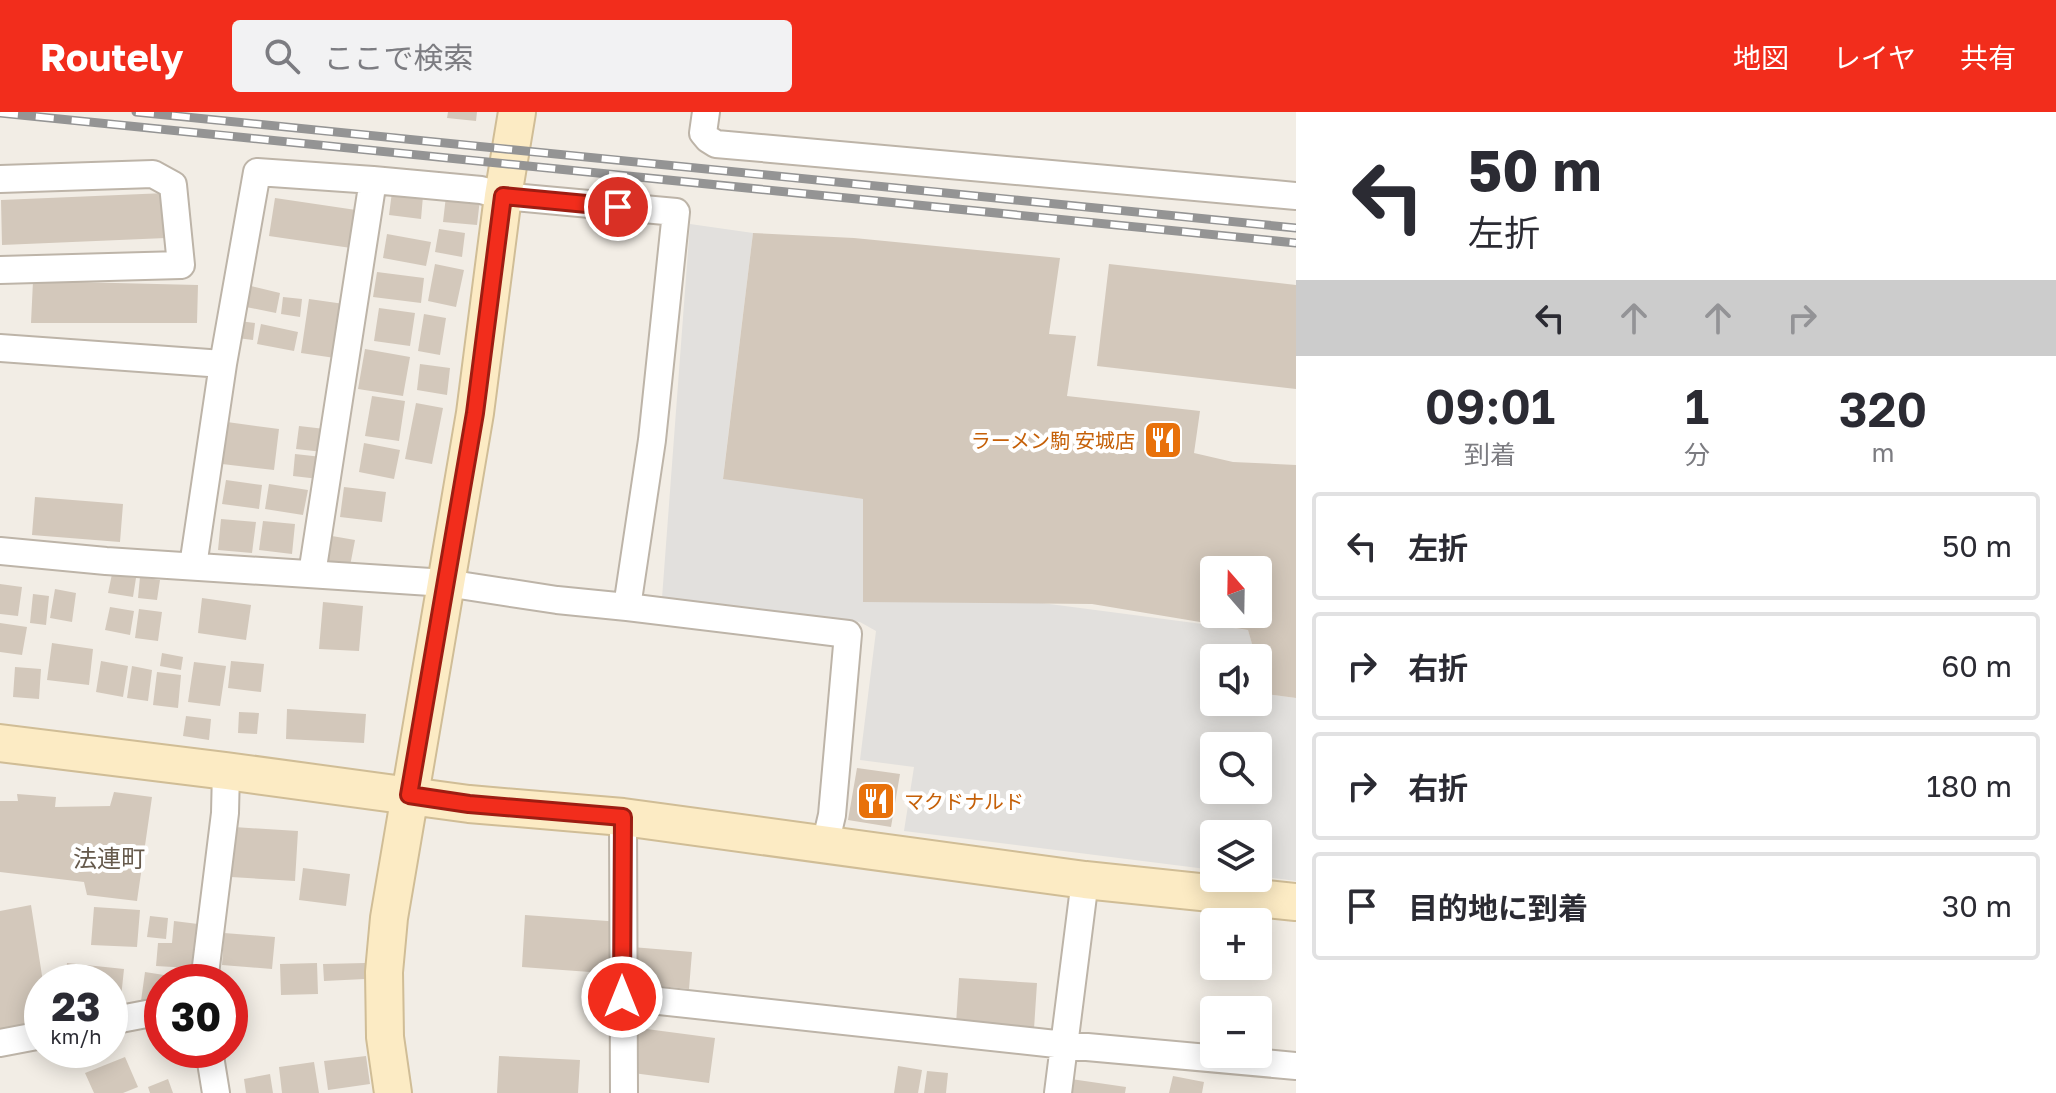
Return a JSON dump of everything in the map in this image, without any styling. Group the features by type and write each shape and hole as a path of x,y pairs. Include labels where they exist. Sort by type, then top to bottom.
{"street":[{"path":"393,1093 385,1037 384,972 389,918 475,413 517,112"},
{"path":"706,112 703,133 716,144 1296,196"},
{"path":"193,566 223,364 257,172 481,190 503,196 676,212 652,440 627,607"},
{"path":"0,179 153,174 173,185 181,265 0,270"},
{"path":"312,574 373,180"},
{"path":"0,348 223,364"},
{"path":"0,551 446,583 557,600 848,634 832,815 825,845"},
{"path":"0,743 469,804 623,817 1085,880 1296,902"},
{"path":"206,964 225,813 226,771"},
{"path":"623,817 624,1093"},
{"path":"1058,1093 1085,880"},
{"path":"622,997 1065,1045 1296,1066"},
{"path":"0,1043 24,1038"},
{"path":"212,1068 216,1093"}],"shaded area":[{"path":"690,224 753,233 723,478 863,499 863,601 1019,600 1200,624 1200,628 1248,630 1252,644 1200,644 1200,716 1272,716 1272,695 1296,698 1296,881 1272,878 1272,820 1200,820 1200,868 904,831 914,767 860,760 876,631 860,622 662,598"}],"building":[{"path":"448,112 477,112 476,121 447,118"},
{"path":"392,192 423,196 421,219 389,215"},
{"path":"166,193 166,238 2,245 1,200"},
{"path":"446,196 480,199 477,225 443,222"},
{"path":"275,198 356,210 351,248 269,236"},
{"path":"439,229 465,233 462,257 435,252"},
{"path":"753,233 854,238 1060,258 1049,334 1076,336 1067,396 1200,411 1194,453 1233,462 1296,465 1296,698 1272,695 1272,644 1252,644 1248,630 1236,628 1272,628 1272,556 1200,556 1200,622 1092,604 863,602 863,499 723,479"},
{"path":"387,234 431,242 426,266 383,258"},
{"path":"435,264 464,270 456,307 428,301"},
{"path":"1109,264 1296,285 1296,389 1097,366"},
{"path":"377,272 424,278 421,303 373,297"},
{"path":"33,281 198,285 197,323 31,323"},
{"path":"251,286 280,293 276,313 246,307"},
{"path":"283,297 302,299 300,317 281,314"},
{"path":"309,299 344,304 335,358 301,353"},
{"path":"379,308 415,313 410,346 374,341"},
{"path":"424,314 446,318 440,355 418,351"},
{"path":"239,321 255,323 253,340 237,338"},
{"path":"261,324 298,332 294,351 257,344"},
{"path":"365,349 410,357 403,396 358,389"},
{"path":"420,364 450,368 447,395 417,390"},
{"path":"372,396 405,401 399,441 365,436"},
{"path":"416,403 443,408 432,464 405,459"},
{"path":"227,422 279,429 274,470 222,464"},
{"path":"299,426 325,429 323,452 296,449"},
{"path":"364,443 400,450 394,479 359,472"},
{"path":"295,454 322,457 319,479 293,476"},
{"path":"226,480 262,485 259,509 222,504"},
{"path":"269,484 308,490 303,515 265,509"},
{"path":"344,487 386,492 382,522 340,517"},
{"path":"35,497 123,504 120,542 32,535"},
{"path":"221,519 256,522 252,553 218,550"},
{"path":"263,521 295,524 292,554 259,550"},
{"path":"332,536 355,540 350,566 328,562"},
{"path":"112,574 136,578 133,597 108,593"},
{"path":"140,577 160,580 157,600 138,598"},
{"path":"0,584 22,587 18,616 0,614"},
{"path":"55,589 76,593 72,622 50,618"},
{"path":"33,594 49,596 46,625 30,623"},
{"path":"202,598 251,605 246,640 198,633"},
{"path":"323,602 363,606 359,651 319,649"},
{"path":"110,607 134,611 130,635 105,630"},
{"path":"139,609 162,612 158,641 135,638"},
{"path":"0,623 27,627 22,655 0,652"},
{"path":"52,643 93,649 89,685 47,680"},
{"path":"162,653 183,657 181,670 160,666"},
{"path":"101,661 128,666 123,697 96,692"},
{"path":"231,661 264,664 261,692 228,688"},
{"path":"194,662 226,666 220,706 188,702"},
{"path":"132,666 152,670 148,701 127,698"},
{"path":"15,667 41,669 39,699 13,697"},
{"path":"157,672 181,675 178,708 153,705"},
{"path":"287,709 366,714 364,743 286,739"},
{"path":"239,712 259,713 257,734 238,733"},
{"path":"186,716 211,719 209,740 183,736"},
{"path":"857,768 900,774 891,827 848,820"},
{"path":"114,792 152,797 137,901 87,895 84,882 0,872 0,801 18,801 17,794 56,797 55,807 110,806"},
{"path":"234,827 298,831 295,881 231,877"},
{"path":"303,868 350,874 346,906 299,900"},
{"path":"31,905 40,964 24,964 24,1024 0,1029 0,911"},
{"path":"94,907 140,910 137,947 91,945"},
{"path":"525,915 621,922 617,974 522,967"},
{"path":"150,916 168,918 166,939 147,937"},
{"path":"174,921 206,925 204,959 196,964 156,964 158,943 172,943"},
{"path":"224,933 275,937 272,969 248,967 248,964 222,964"},
{"path":"632,947 692,952 689,989 628,983"},
{"path":"317,963 318,994 281,995 280,964"},
{"path":"365,963 365,979 324,981 323,964"},
{"path":"959,978 1037,983 1034,1029 956,1024"},
{"path":"639,1028 715,1038 709,1083 633,1073"},
{"path":"366,1056 370,1084 328,1090 324,1061"},
{"path":"499,1056 580,1060 578,1093 497,1093"},
{"path":"314,1062 319,1093 282,1093 279,1067"},
{"path":"128,1064 138,1087 123,1093 94,1093 85,1073 98,1068 128,1068"},
{"path":"898,1066 922,1070 918,1093 894,1093"},
{"path":"927,1071 948,1073 946,1093 924,1093"},
{"path":"270,1074 273,1093 246,1093 244,1079"},
{"path":"1173,1076 1204,1082 1202,1093 1169,1093"},
{"path":"1064,1078 1126,1087 1125,1093 1061,1093"},
{"path":"168,1079 173,1093 150,1093 148,1087"}],"railway":[{"path":"136,112 1296,228"},
{"path":"0,113 1296,243"}],"place":[{"name":"ラーメン駒 安城店","path":"1163,440"},
{"name":"マクドナルド","path":"876,801"}],"district":[{"name":"法連町","path":"109,857"}],"route":[{"path":"618,207 503,196 475,413 409,795 469,804 623,817 622,997"}]}
